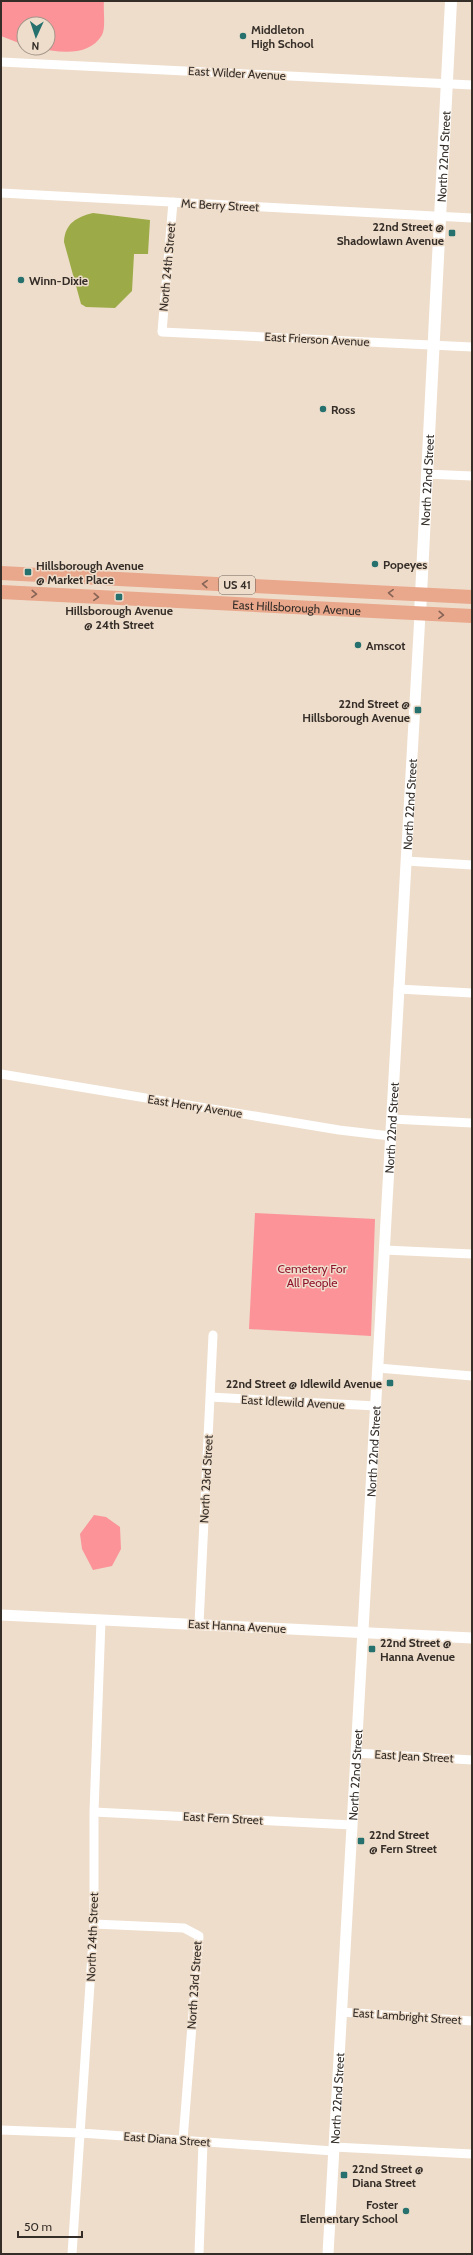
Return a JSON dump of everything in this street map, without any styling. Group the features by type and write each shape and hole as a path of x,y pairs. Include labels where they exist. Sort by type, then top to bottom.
{"main road":[{"name":"North 22nd Street","path":"420,614 451,1"},
{"name":"East Hillsborough Avenue","path":"1,573 420,594 472,598"},
{"name":"East Hillsborough Avenue","path":"1,592 472,616"}],"street":[{"name":"East Wilder Avenue","path":"1,62 472,85"},
{"name":"Mc Berry Street","path":"1,193 472,218"},
{"name":"North 24th Street","path":"162,332 173,202"},
{"name":"East Frierson Avenue","path":"162,332 472,347"},
{"path":"426,474 472,476"},
{"name":"North 22nd Street","path":"328,2254 420,614"},
{"path":"406,861 472,864"},
{"path":"398,989 472,993"},
{"name":"East Henry Avenue","path":"1,1074 338,1130 390,1136"},
{"path":"391,1119 472,1123"},
{"path":"384,1250 472,1254"},
{"name":"North 23rd Street","path":"199,1624 213,1335"},
{"path":"378,1368 472,1376"},
{"name":"East Idlewild Avenue","path":"210,1397 376,1406"},
{"name":"East Hanna Avenue","path":"1,1615 472,1638"},
{"name":"North 24th Street","path":"72,2254 94,1924 94,1812 101,1620"},
{"name":"East Jean Street","path":"356,1753 472,1760"},
{"name":"East Fern Street","path":"94,1812 352,1825"},
{"name":"North 23rd Street","path":"94,1924 184,1928 199,1936 183,2140"},
{"name":"East Lambright Street","path":"341,2012 472,2020"},
{"name":"East Diana Street","path":"1,2130 81,2133 203,2142 334,2149 472,2154"},
{"path":"199,2254 203,2142"}],"green space":[{"path":"1,1 104,1 104,24 102,35 89,47 81,50 72,52 56,51 56,16 16,16 16,42 1,36"},
{"name":"Cemetery For All People","path":"255,1213 375,1219 371,1336 249,1329"},
{"path":"94,1515 106,1517 120,1527 121,1549 112,1566 93,1570 82,1549 80,1534"}],"shaded area":[{"path":"93,213 150,220 148,254 134,254 132,291 115,308 86,307 81,304 64,242 67,230 73,222"}],"place":[{"name":"Middleton High School","path":"243,36"},
{"name":"22nd Street @ Shadowlawn Avenue","path":"452,233"},
{"name":"Winn-Dixie","path":"21,280"},
{"name":"Ross","path":"323,409"},
{"name":"Popeyes","path":"375,564"},
{"name":"Hillsborough Avenue @ Market Place","path":"28,572"},
{"name":"Hillsborough Avenue @ 24th Street","path":"119,597"},
{"name":"Amscot","path":"358,645"},
{"name":"22nd Street @ Hillsborough Avenue","path":"418,710"},
{"name":"22nd Street @ Idlewild Avenue","path":"390,1383"},
{"name":"22nd Street @ Hanna Avenue","path":"372,1649"},
{"name":"22nd Street @ Fern Street","path":"361,1841"},
{"name":"22nd Street @ Diana Street","path":"344,2175"},
{"name":"Foster Elementary School","path":"406,2211"}]}
